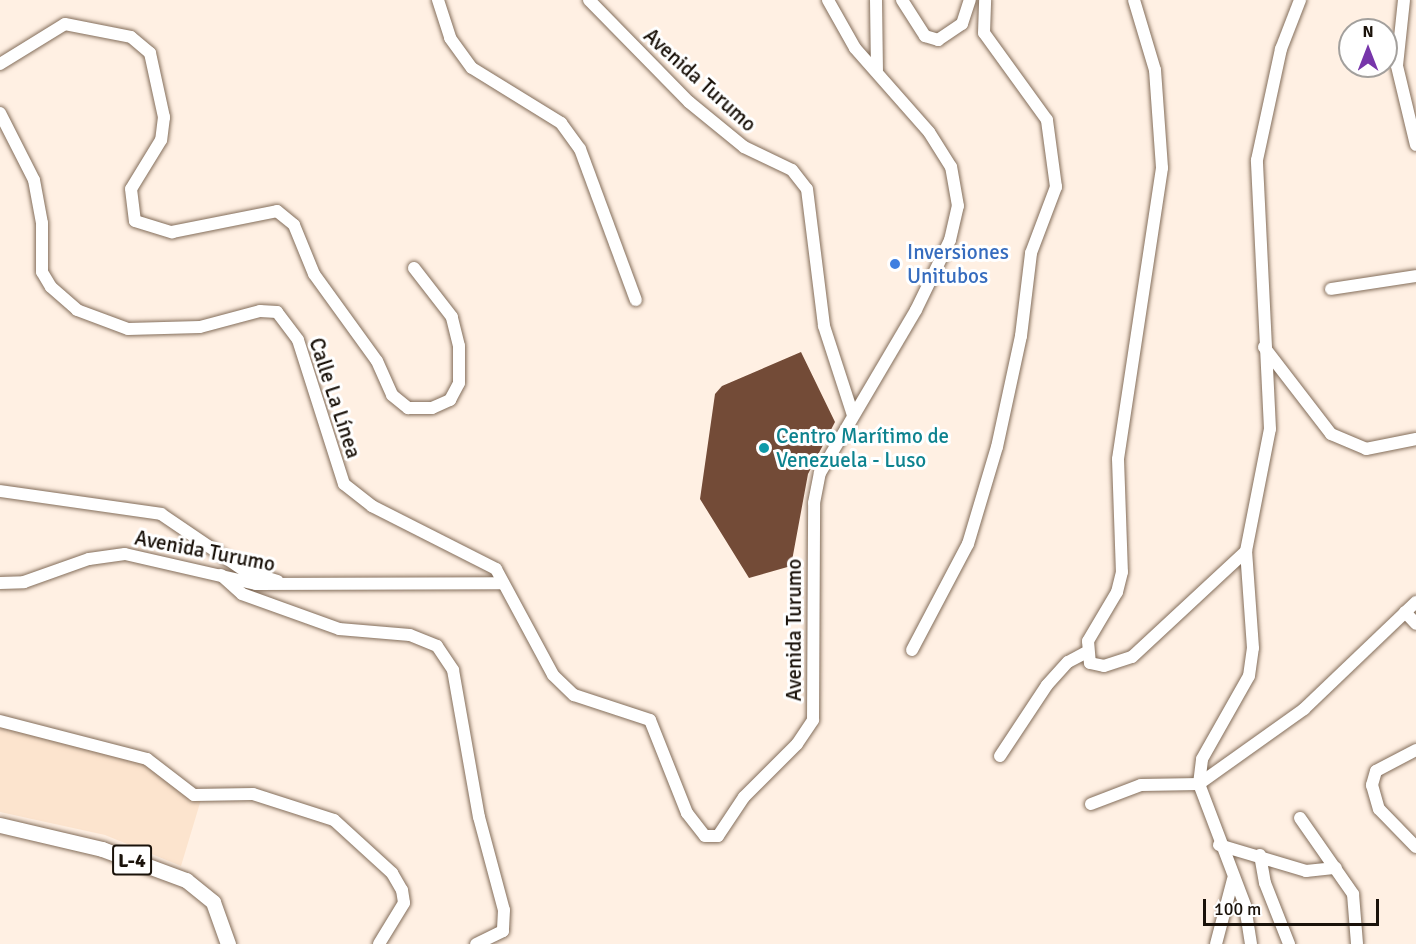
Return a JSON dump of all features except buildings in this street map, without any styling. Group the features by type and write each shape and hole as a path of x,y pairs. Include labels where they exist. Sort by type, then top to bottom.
{"main road":[{"name":"L-4","path":"0,825 102,849 186,880 213,902 228,944"}],"street":[{"path":"438,0 450,38 472,68 561,123 580,149 636,300"},
{"name":"Avenida Turumo","path":"0,583 24,582 89,559 125,554 221,575 292,586 420,580 503,583 553,675 574,695 650,720 687,813 705,836 718,836 744,797 797,744 813,720 814,503 820,473 853,415 824,326 807,189 792,171 744,147 689,102 590,0"},
{"path":"828,0 855,48 877,70 951,167 958,206 950,240 916,310 853,415"},
{"path":"876,0 877,70"},
{"path":"902,0 925,36 938,40 962,24 970,0"},
{"path":"912,650 968,544 997,447 1021,336 1031,253 1056,187 1047,120 984,33 986,0"},
{"path":"1000,756 1047,685 1068,662 1085,653 1122,572 1118,459 1162,168 1155,70 1134,0"},
{"path":"1251,944 1245,905 1219,845 1199,784 1202,759 1249,676 1253,648 1246,551 1270,429 1264,347 1257,160 1281,49 1300,0"},
{"path":"1404,0 1397,66 1416,145"},
{"path":"0,64 65,24 131,37 150,53 164,117 161,141 131,189 135,221 172,232 277,211 294,225 314,274 377,361 392,395 408,408 432,408 450,400 459,382 459,346 452,317 414,268"},
{"name":"Calle La Línea","path":"0,112 4,128 34,180 42,223 42,272 51,287 78,310 128,329 200,327 260,311 277,312 298,340 344,484 372,506 484,561 503,583"},
{"path":"1331,289 1416,276"},
{"path":"1264,347 1331,434 1366,449 1416,439"},
{"path":"0,491 161,514 245,571 292,586"},
{"path":"1085,653 1090,663 1104,666 1132,657 1246,551"},
{"path":"221,575 242,594 339,629 410,635 437,646 453,670 479,817 504,910 503,931 476,944"},
{"path":"1091,804 1141,785 1199,784 1304,709 1416,602"},
{"path":"1405,612 1416,624"},
{"path":"0,721 147,759 194,795 253,794 334,820 392,873 402,890 404,903 380,944"},
{"path":"1416,750 1376,771 1372,785 1379,810 1416,847"},
{"path":"1300,818 1353,894 1357,944"},
{"path":"1219,845 1321,874 1336,868"},
{"path":"1260,855 1265,884 1289,944"},
{"path":"1216,944 1233,879"}],"shaded area":[{"path":"0,724 113,747 203,793 181,866 105,835 0,812"}],"place":[{"name":"Inversiones Unitubos","path":"895,264"},
{"name":"Centro Marítimo de Venezuela - Luso","path":"764,448"}]}
